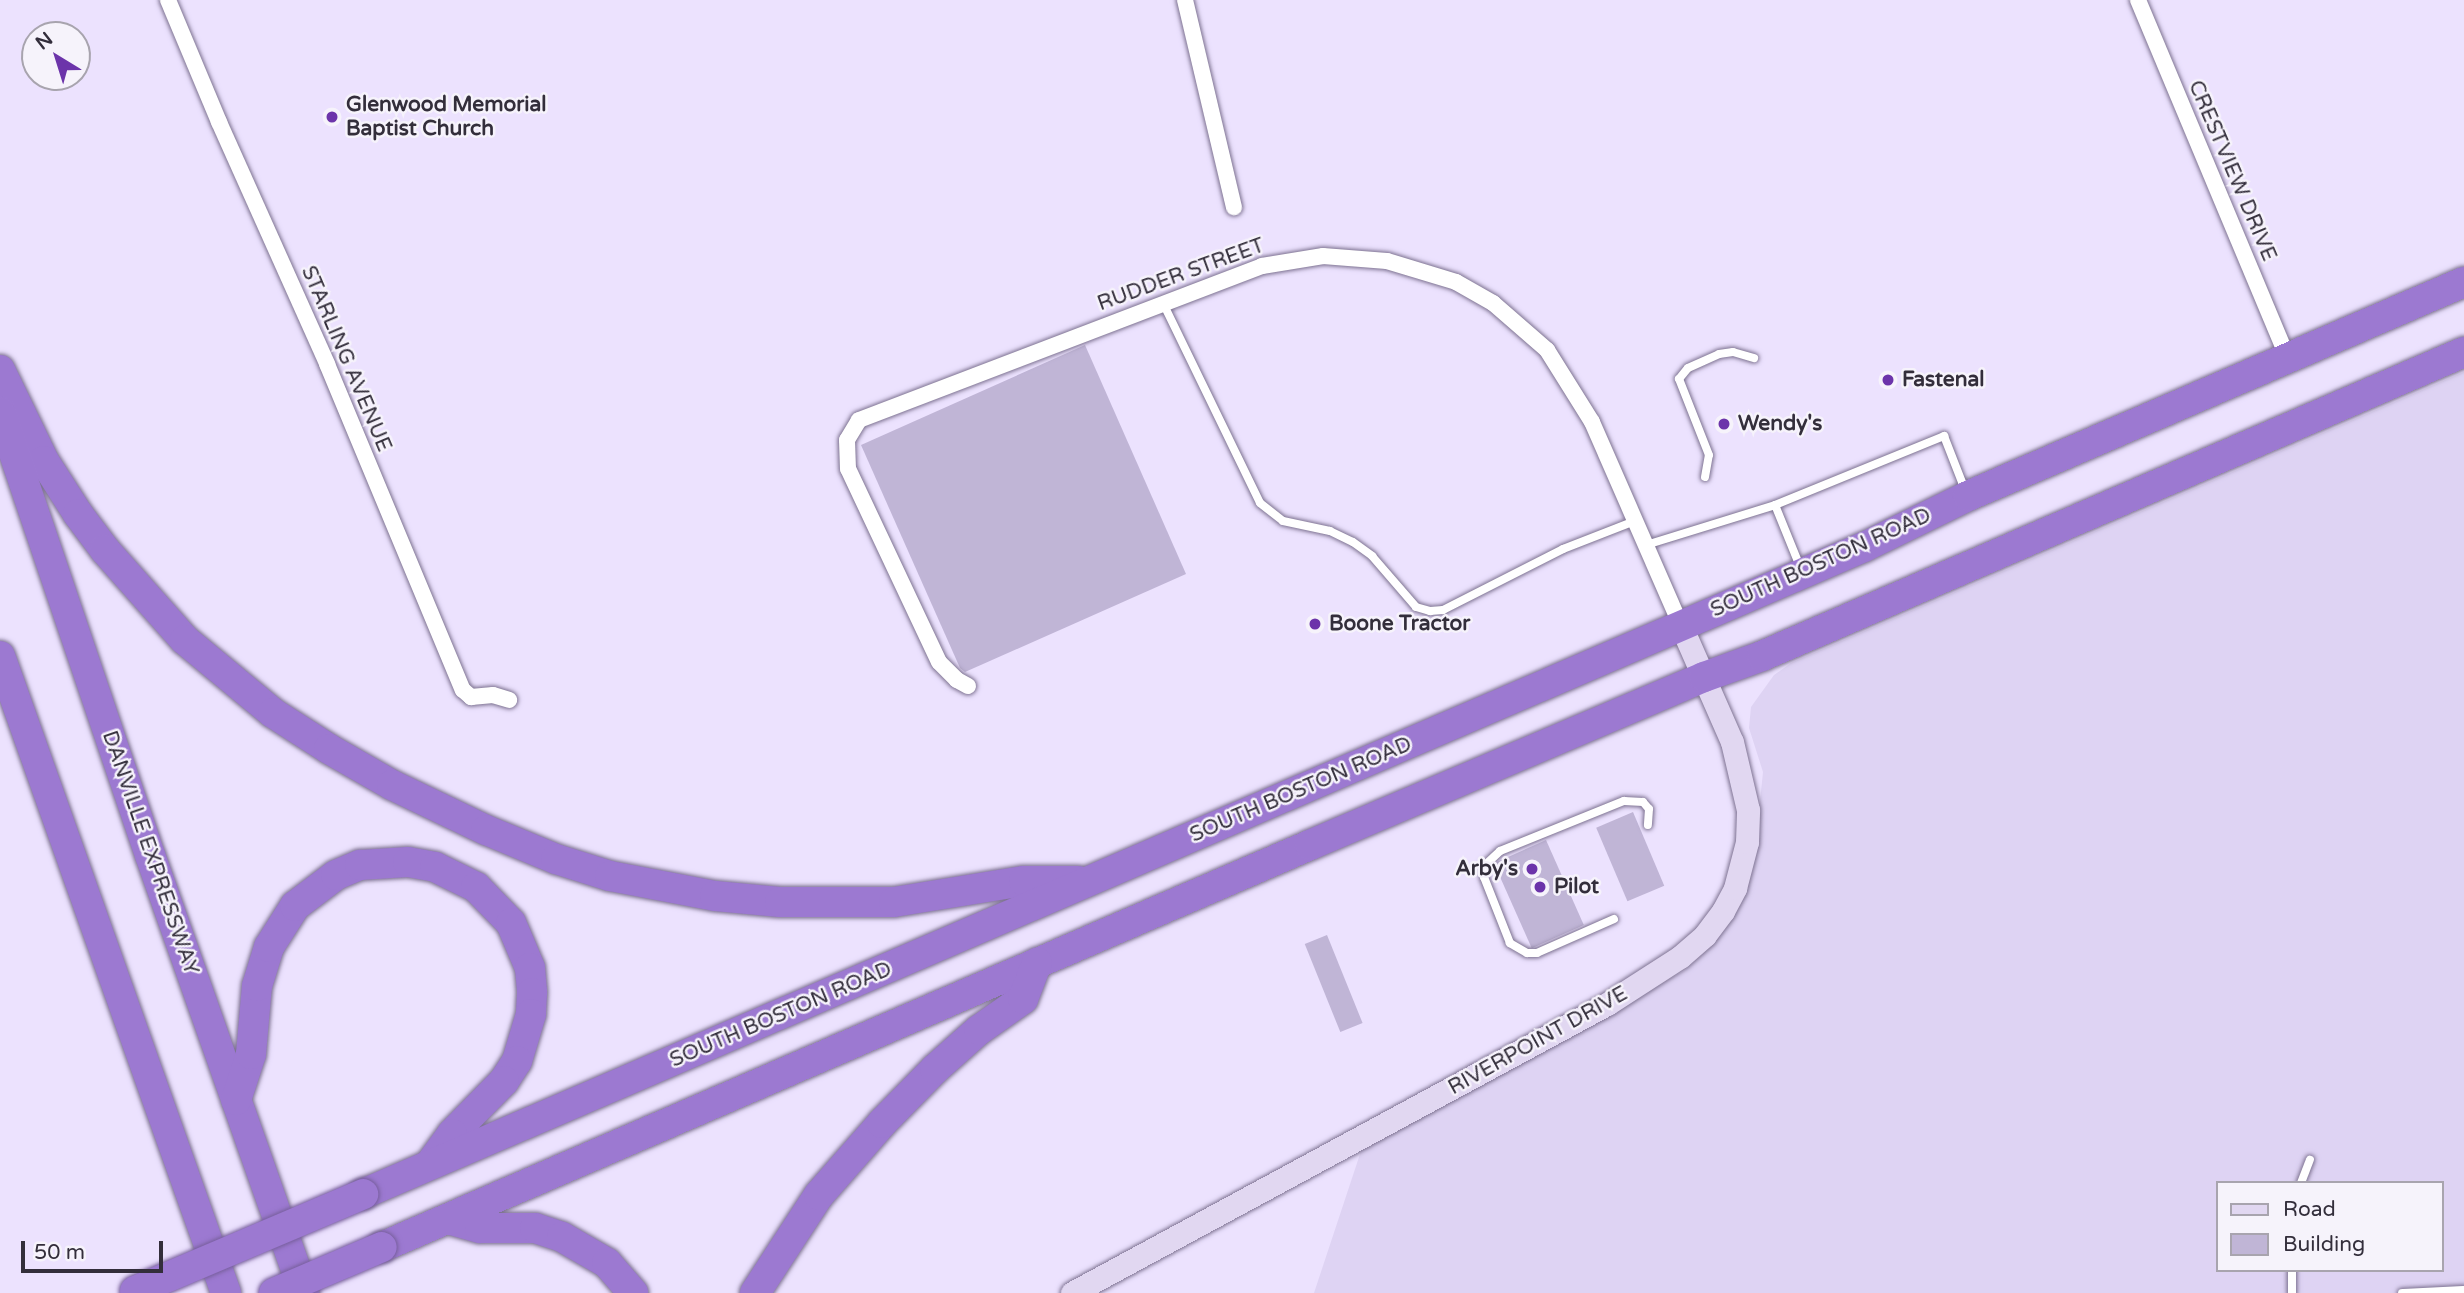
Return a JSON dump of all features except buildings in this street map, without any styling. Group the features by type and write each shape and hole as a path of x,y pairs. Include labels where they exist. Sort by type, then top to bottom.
{"highway":[{"name":"SOUTH BOSTON ROAD","path":"135,1291 1803,574 1968,496 2464,282"},
{"path":"274,1293 2464,352"},
{"path":"0,370 44,461 78,514 138,588 186,639 273,713 329,750 392,785 486,830 556,859 610,876 703,894 780,902 894,902 1024,881 1092,881"},
{"name":"DANVILLE EXPRESSWAY","path":"0,412 304,1293"},
{"path":"0,656 226,1293"},
{"path":"0,724 41,776"},
{"path":"236,1100 251,1054 257,986 270,947 295,906 336,875 360,865 408,862 435,867 476,887 511,923 530,968 533,993 528,1028 517,1061 496,1091 452,1134 430,1164"},
{"path":"755,1293 819,1195 882,1123 935,1069 979,1030 1023,999 1037,963"},
{"path":"448,1219 480,1228 535,1228 562,1237 607,1263 633,1293"}],"street":[{"name":"STARLING AVENUE","path":"168,0 327,364 463,690 471,697 493,695 509,700"},
{"path":"1185,0 1234,207"},
{"name":"CRESTVIEW DRIVE","path":"2138,0 2288,358"},
{"name":"RUDDER STREET","path":"968,686 957,680 939,662 848,469 846,453 851,430 868,414 1262,266 1323,256 1387,261 1456,282 1493,303 1547,350 1592,422 1681,626"},
{"name":"RIVERPOINT DRIVE","path":"1072,1293 1607,1004 1680,957 1705,935 1724,911 1735,888 1748,842 1748,810 1732,742 1681,626"}],"lane":[{"path":"1163,303 1259,503 1283,521 1330,531 1353,542 1373,556 1416,607 1430,611 1443,610 1563,549 1635,521"},
{"path":"1705,477 1709,455 1679,379 1688,368 1719,354 1733,352 1754,358"},
{"path":"1646,545 1775,505 1944,436 1968,496"},
{"path":"1775,505 1803,574"},
{"path":"1614,919 1537,953 1518,950 1510,943 1484,877 1484,866 1500,851 1623,801 1643,802 1649,809 1648,825"},
{"path":"2302,1181 2310,1160"},
{"path":"2292,1272 2292,1293"},
{"path":"2402,1293 2464,1290"}],"shaded area":[{"path":"2464,372 2464,1293 1314,1293 1362,1148 1684,971 1711,946 1730,918 1753,870 1763,772 1749,728 1751,707 1774,675 1791,663"}],"place":[{"name":"Glenwood Memorial Baptist Church","path":"332,117"},
{"name":"Fastenal","path":"1888,380"},
{"name":"Wendy's","path":"1724,424"},
{"name":"Boone Tractor","path":"1315,624"},
{"name":"Arby's","path":"1532,869"},
{"name":"Pilot","path":"1540,887"}]}
